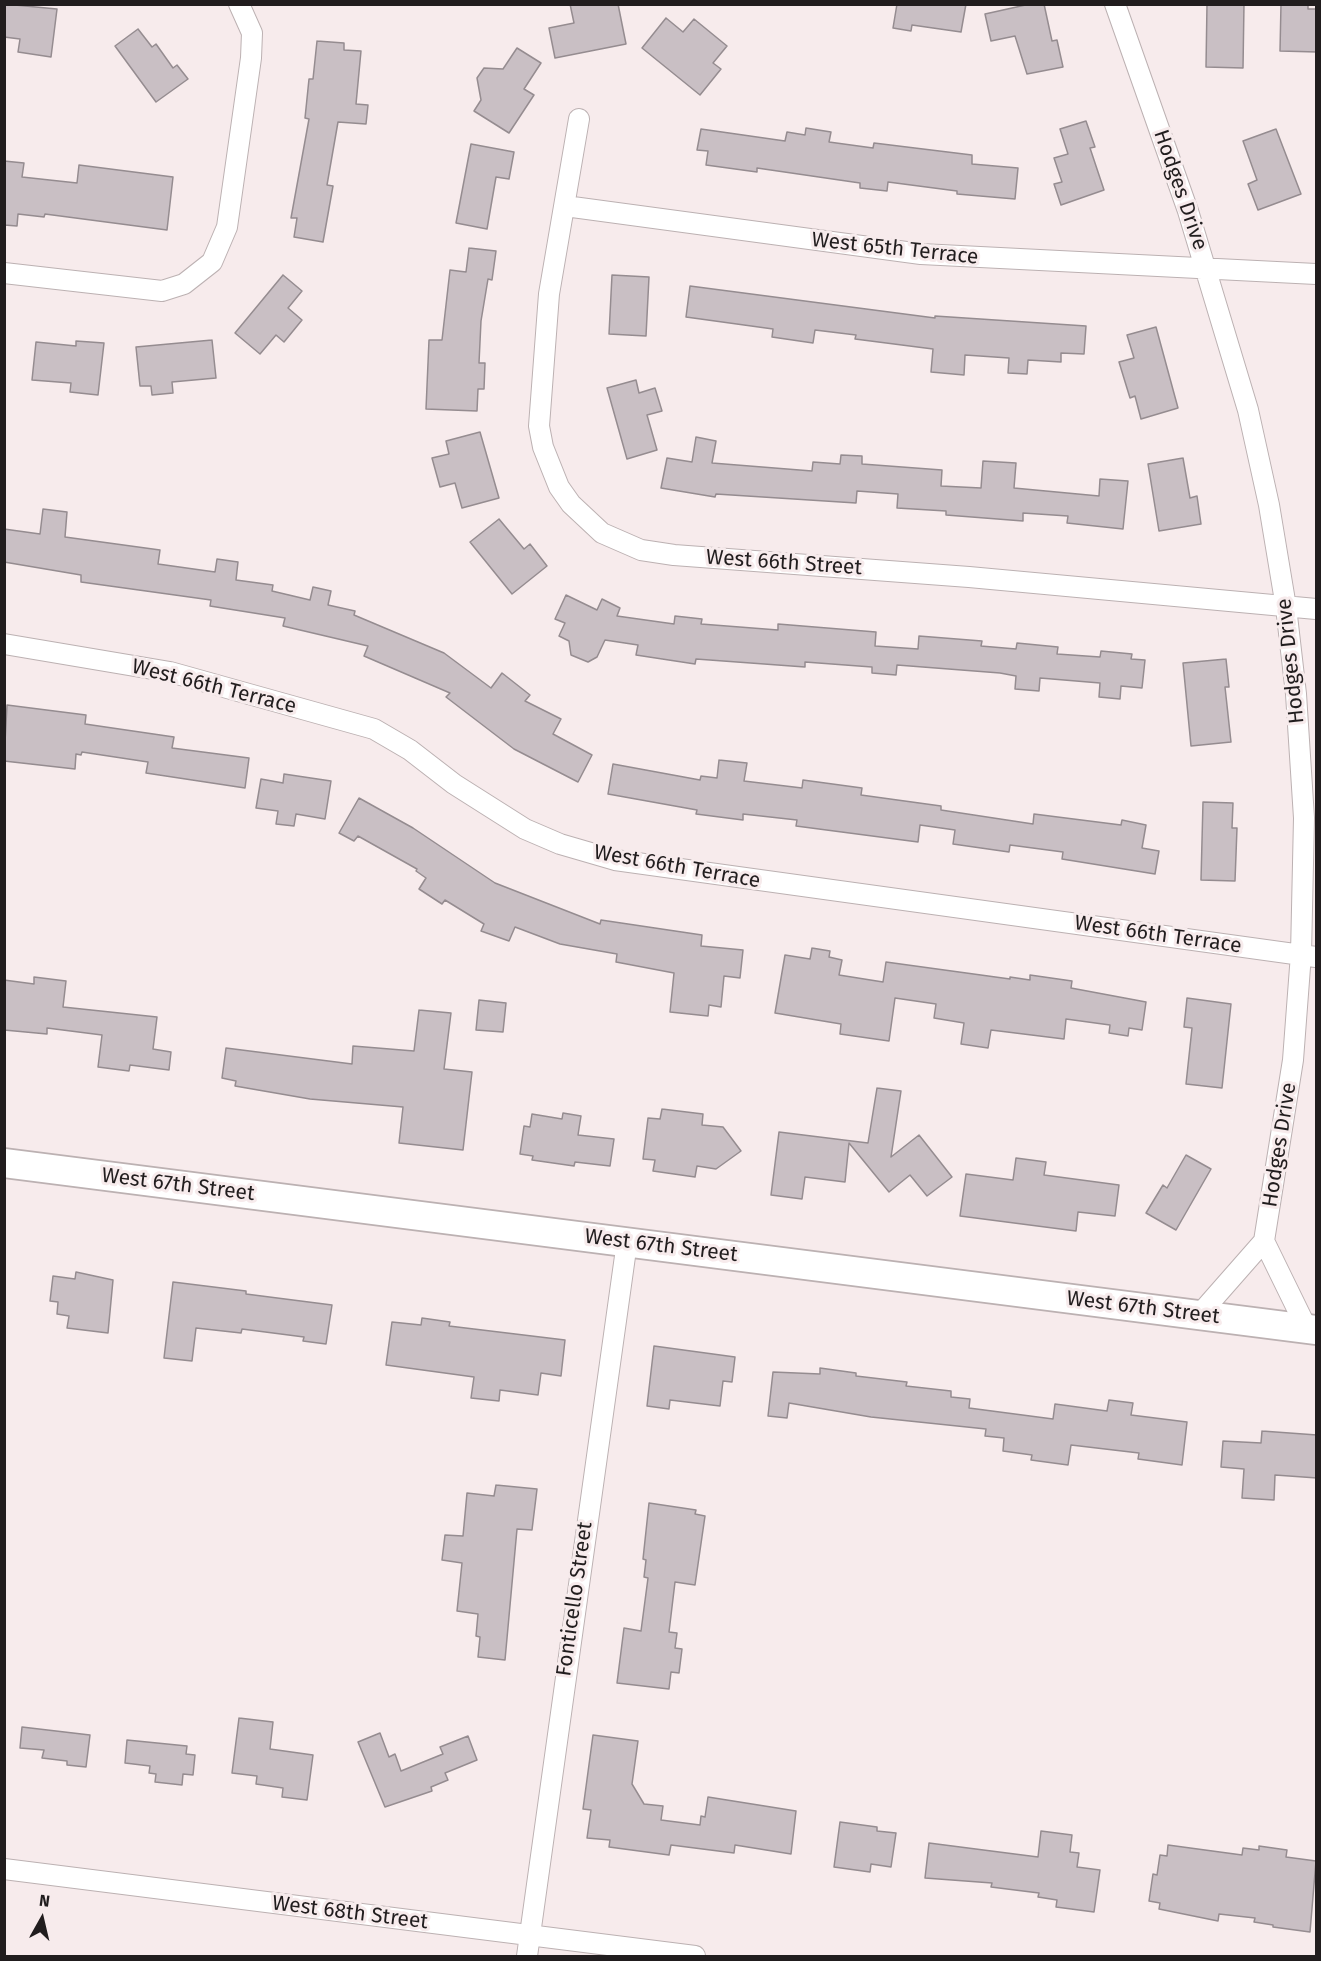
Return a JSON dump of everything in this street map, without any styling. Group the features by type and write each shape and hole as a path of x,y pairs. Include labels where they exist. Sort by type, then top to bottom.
{"street":[{"path":"4,273 134,290 162,291 184,284 212,262 227,227 240,141 252,33 239,4"},
{"name":"Hodges Drive","path":"1115,4 1206,268 1248,410 1269,505 1286,607 1296,694 1304,818 1309,955 1264,1241"},
{"path":"565,206 579,119"},
{"name":"West 65th Terrace","path":"565,206 921,255 1317,274"},
{"name":"West 66th Street","path":"565,206 549,294 539,426 543,447 559,487 571,504 602,532 641,550 674,555 969,577 1317,609"},
{"name":"West 66th Terrace","path":"4,644 170,672 374,729 410,750 493,811 525,829 560,844 615,860 1309,955"},
{"name":"West 67th Street","path":"4,1163 1312,1330"},
{"path":"1199,1315 1264,1241 1312,1330"},
{"name":"Fonticello Street","path":"527,1956 627,1242"},
{"name":"West 68th Street","path":"4,1869 695,1956"}],"building":[{"path":"4,4 57,9 51,57 18,52 20,39 4,37"},
{"path":"570,4 618,4 626,44 555,58 549,28 574,23"},
{"path":"897,4 966,4 961,32 912,25 911,31 893,28"},
{"path":"1030,4 1044,4 1052,41 1057,40 1063,67 1027,74 1015,36 991,41 985,14"},
{"path":"1207,4 1244,4 1243,68 1206,67"},
{"path":"1281,4 1308,5 1308,9 1317,9 1317,52 1280,51"},
{"path":"666,18 683,32 694,19 727,46 713,63 721,69 700,95 642,48"},
{"path":"138,29 152,47 156,44 173,68 177,65 188,79 156,102 115,46"},
{"path":"317,41 344,43 344,50 361,51 356,104 368,105 366,124 338,122 327,185 333,186 323,242 294,237 297,218 291,218 309,119 305,118 309,79 313,79"},
{"path":"517,48 541,63 524,89 534,95 509,133 474,111 481,100 477,78 484,68 503,69"},
{"path":"1086,121 1095,147 1090,148 1104,190 1061,205 1054,184 1062,182 1054,158 1068,154 1060,129"},
{"path":"806,128 831,132 829,142 873,148 874,143 972,155 972,164 1018,168 1015,199 957,194 957,191 888,182 887,191 860,188 860,183 757,168 757,172 706,165 708,151 697,150 701,129 785,141 787,132 805,135"},
{"path":"1276,129 1301,194 1258,210 1248,184 1257,180 1243,141"},
{"path":"471,144 514,152 509,179 496,177 487,229 456,223"},
{"path":"4,161 24,163 22,177 77,183 79,165 173,177 167,230 45,214 44,217 18,214 17,226 4,225"},
{"path":"469,248 496,251 492,280 488,279 481,321 479,363 485,363 484,389 478,389 477,411 426,409 429,340 442,340 450,270 466,272"},
{"path":"283,275 302,291 288,308 302,320 284,342 276,335 260,354 235,333"},
{"path":"612,275 649,277 646,336 609,334"},
{"path":"690,286 935,318 935,316 1086,326 1084,354 1061,353 1061,362 1028,360 1027,374 1008,373 1009,358 965,355 964,375 931,372 933,349 855,339 856,335 815,330 813,343 772,337 773,329 686,317"},
{"path":"1156,327 1178,408 1141,419 1135,396 1130,398 1119,362 1134,358 1127,335"},
{"path":"212,340 216,378 172,382 173,393 152,395 151,386 140,386 136,347"},
{"path":"76,341 104,343 98,395 70,392 71,383 32,380 36,342 76,346"},
{"path":"636,380 639,393 655,388 662,411 647,415 657,450 627,459 607,388"},
{"path":"480,432 499,498 462,508 455,483 440,487 432,458 449,454 446,441"},
{"path":"696,437 716,441 712,463 812,471 813,462 840,464 841,455 862,456 862,464 942,470 941,486 981,488 983,461 1016,463 1014,488 1099,496 1100,479 1128,481 1123,529 1067,523 1068,516 1023,513 1023,521 946,515 946,511 897,508 898,494 857,491 856,503 716,494 715,497 661,488 667,458 692,462"},
{"path":"1183,458 1190,498 1197,496 1201,524 1159,531 1148,464"},
{"path":"43,509 67,512 65,537 160,550 158,564 215,572 217,559 238,562 236,580 273,585 272,591 310,600 313,587 331,591 328,605 355,611 354,615 444,653 491,688 502,673 530,695 525,701 561,719 553,734 592,755 578,782 514,749 446,697 450,693 364,656 368,646 283,626 285,618 210,606 211,600 81,582 81,575 4,562 4,529 40,534"},
{"path":"499,519 524,549 530,544 547,566 512,594 470,542"},
{"path":"566,595 597,610 602,599 620,608 617,616 674,624 675,616 702,619 701,624 778,630 778,624 876,632 875,646 918,649 919,636 982,641 981,646 1016,649 1017,643 1058,647 1057,654 1100,657 1101,651 1132,654 1131,659 1145,660 1142,688 1121,686 1120,699 1099,697 1100,683 1040,678 1039,691 1015,689 1016,676 1000,673 897,665 896,675 872,673 872,667 805,662 805,667 696,659 695,664 636,655 638,645 605,640 597,657 588,662 571,655 569,641 559,636 565,623 555,619"},
{"path":"1226,659 1229,687 1225,687 1231,742 1191,746 1183,663"},
{"path":"7,705 86,715 85,724 174,737 172,748 249,758 245,788 146,773 148,762 82,752 81,755 76,754 75,769 4,761"},
{"path":"719,760 747,763 744,781 802,788 803,780 862,788 861,795 941,806 941,810 1033,824 1034,814 1121,825 1122,820 1146,825 1142,848 1159,851 1155,874 1062,859 1063,852 1010,845 1009,852 953,844 955,830 920,825 918,842 796,826 797,820 743,814 743,820 696,814 697,810 608,794 613,764 700,780 701,776 717,778"},
{"path":"284,774 331,781 325,819 296,814 294,826 276,824 278,811 256,808 261,779 283,783"},
{"path":"359,798 413,828 495,883 600,924 601,920 702,935 701,946 743,950 740,978 724,976 721,1007 709,1005 708,1016 670,1012 674,973 616,962 617,954 560,944 515,927 509,941 481,931 484,924 445,900 442,904 419,889 426,878 416,871 417,869 358,836 354,841 339,833"},
{"path":"1203,802 1233,803 1232,828 1237,828 1235,881 1201,880"},
{"path":"812,948 830,951 829,957 842,960 839,975 883,982 886,962 1010,979 1010,977 1030,980 1030,975 1072,981 1071,988 1146,1002 1142,1030 1129,1028 1128,1036 1109,1033 1110,1025 1066,1019 1064,1039 991,1030 988,1048 961,1044 964,1023 934,1018 936,1004 895,998 889,1041 840,1034 841,1024 775,1013 785,955 810,959"},
{"path":"34,977 66,981 63,1007 157,1017 153,1049 171,1052 169,1070 130,1065 129,1071 98,1067 102,1035 47,1028 47,1034 4,1030 4,980 34,984"},
{"path":"1187,998 1231,1004 1222,1088 1186,1084 1192,1028 1184,1027"},
{"path":"479,1000 506,1003 503,1032 476,1030"},
{"path":"419,1010 451,1013 444,1069 472,1072 463,1150 399,1143 403,1107 310,1099 235,1086 236,1081 222,1078 226,1048 352,1064 353,1046 414,1051"},
{"path":"877,1088 901,1091 891,1157 919,1135 952,1177 927,1196 910,1175 889,1192 849,1143 845,1182 805,1177 802,1199 771,1195 779,1132 868,1143"},
{"path":"662,1109 703,1114 702,1125 723,1127 741,1151 716,1169 697,1166 695,1177 653,1171 655,1160 643,1159 648,1118 660,1119"},
{"path":"563,1113 581,1116 578,1135 614,1139 610,1166 575,1162 574,1166 532,1160 533,1156 520,1154 524,1126 530,1127 532,1114 562,1119"},
{"path":"1186,1155 1211,1169 1176,1230 1146,1213 1163,1185 1167,1188"},
{"path":"1016,1158 1046,1162 1044,1175 1119,1185 1115,1216 1078,1212 1076,1231 960,1216 966,1174 1013,1180"},
{"path":"76,1272 113,1280 108,1333 67,1328 69,1316 57,1314 58,1302 50,1301 53,1276 75,1279"},
{"path":"173,1282 332,1305 326,1344 303,1341 304,1337 242,1329 241,1333 196,1328 192,1361 164,1358"},
{"path":"422,1318 450,1322 449,1326 565,1340 561,1376 541,1373 538,1395 500,1390 499,1401 471,1398 474,1377 386,1365 392,1322 421,1325"},
{"path":"654,1346 735,1357 732,1382 723,1381 720,1406 670,1400 669,1409 647,1406"},
{"path":"820,1368 856,1373 856,1376 907,1382 906,1386 951,1391 951,1397 970,1399 969,1408 1053,1419 1055,1404 1107,1411 1109,1400 1133,1403 1131,1415 1187,1422 1182,1465 1138,1459 1139,1453 1071,1445 1068,1465 1031,1460 1032,1455 1003,1451 1004,1438 985,1436 986,1429 871,1417 789,1403 787,1418 768,1416 773,1372 820,1374"},
{"path":"1262,1431 1317,1435 1317,1478 1275,1475 1274,1500 1242,1498 1244,1469 1221,1467 1223,1441 1261,1443"},
{"path":"496,1485 537,1489 532,1530 517,1529 505,1660 478,1657 480,1637 476,1636 478,1614 457,1611 462,1563 442,1560 445,1535 463,1536 467,1493 494,1496"},
{"path":"649,1503 696,1510 695,1514 705,1516 695,1585 675,1582 669,1632 677,1633 675,1648 682,1649 679,1673 671,1672 669,1689 617,1683 624,1628 641,1631 648,1578 644,1577 646,1560 643,1559"},
{"path":"239,1718 273,1722 270,1749 313,1755 307,1800 282,1797 283,1788 256,1784 257,1776 232,1773"},
{"path":"22,1727 90,1735 86,1767 67,1765 67,1761 42,1758 44,1750 20,1748"},
{"path":"380,1733 389,1757 395,1754 401,1771 443,1754 440,1747 468,1736 477,1760 445,1773 448,1780 431,1787 432,1791 385,1807 358,1742"},
{"path":"593,1735 638,1741 632,1784 644,1804 663,1806 661,1820 700,1825 701,1816 705,1817 708,1797 796,1811 791,1854 735,1845 734,1853 671,1845 669,1855 609,1847 610,1840 587,1838 591,1810 583,1809"},
{"path":"127,1740 187,1746 186,1754 195,1755 193,1775 183,1774 182,1785 155,1782 156,1774 149,1773 150,1766 125,1763"},
{"path":"840,1822 877,1827 877,1831 896,1833 891,1867 871,1864 870,1872 834,1867"},
{"path":"1041,1831 1072,1835 1070,1852 1079,1853 1077,1867 1100,1870 1094,1912 1056,1907 1057,1900 1038,1897 1039,1893 991,1887 992,1883 925,1878 929,1843 1038,1857"},
{"path":"1168,1845 1242,1855 1243,1848 1259,1850 1259,1846 1287,1850 1286,1857 1316,1861 1310,1932 1273,1927 1273,1925 1254,1922 1255,1918 1219,1914 1218,1921 1159,1909 1160,1903 1149,1901 1153,1874 1157,1875 1160,1855 1167,1856"}]}
